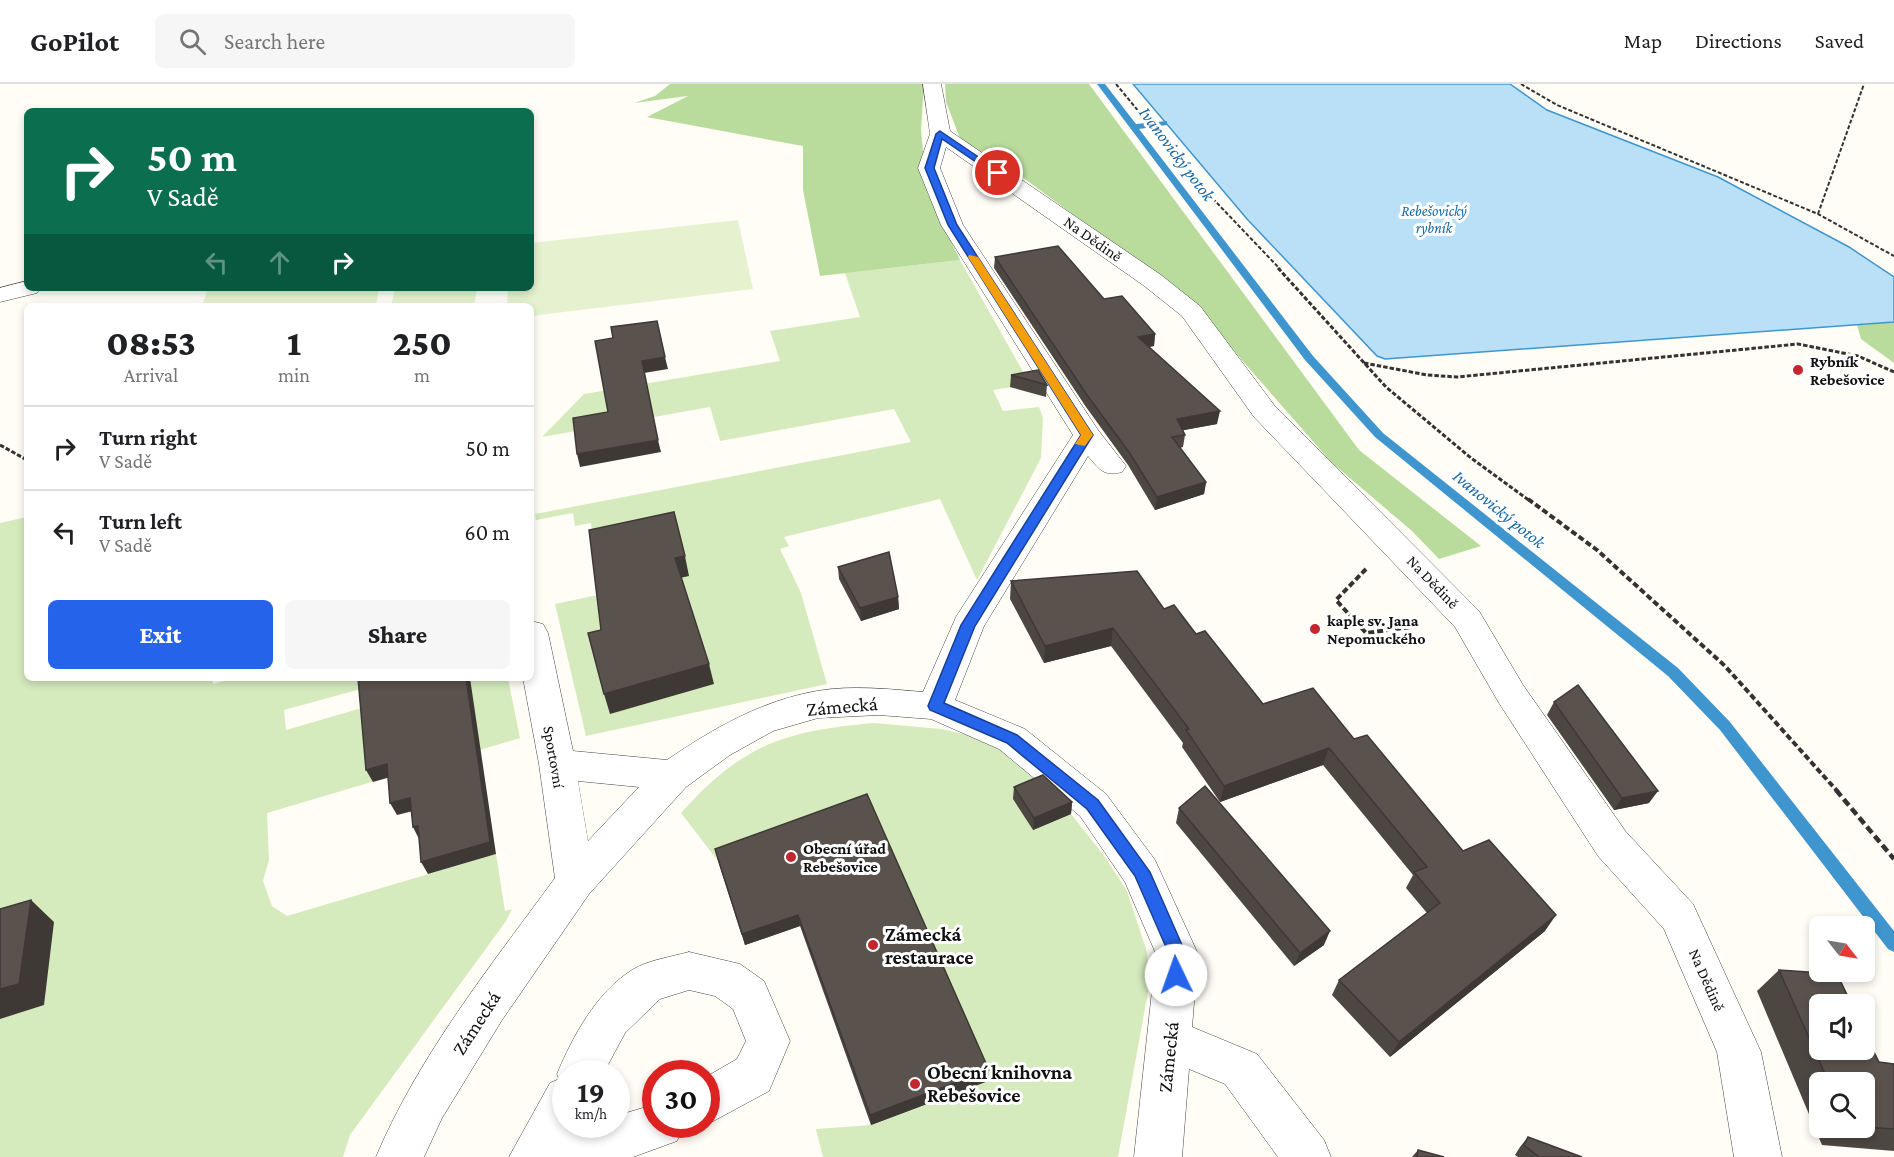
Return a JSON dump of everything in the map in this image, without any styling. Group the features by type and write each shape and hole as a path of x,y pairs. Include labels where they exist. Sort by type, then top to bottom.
{"street":[{"path":"932,84 940,134 929,168 952,225 1087,435 1112,466"},
{"name":"Na Dědině","path":"940,134 1152,280 1191,311 1264,411 1393,540 1467,619 1511,694 1612,844 1679,917 1739,1052 1758,1157"},
{"path":"0,295 24,289"},
{"path":"935,706 968,625 1087,435"},
{"name":"Sportovní","path":"534,649 575,882"},
{"name":"Zámecká","path":"400,1157 426,1102 487,1006 575,882 674,776 717,745 762,720 818,704 879,702 935,706 1012,739 1093,805 1141,872 1177,954 1171,1040 1158,1157"},
{"path":"556,764 674,776"},
{"path":"587,1060 610,1018 647,984 689,971 725,978 750,995 768,1041 753,1075 720,1094"},
{"path":"1171,1040 1241,1069 1307,1157"},
{"path":"533,1157 552,1123"},
{"path":"559,1157 642,1131"}],"path":[{"path":"1116,84 1197,182 1328,320 1386,387 1471,458 1597,550 1725,666 1844,798 1894,859"},
{"path":"1521,84 1557,105 1818,214 1894,256"},
{"path":"1818,214 1864,84"},
{"path":"1363,363 1427,375 1457,377 1798,344 1858,356 1894,372"},
{"path":"0,445 24,458"},
{"path":"1393,540 1336,600 1365,633 1467,619"}],"green space":[{"path":"670,84 924,84 921,130 927,192 960,260 820,276 803,190 803,146 647,117 688,96 634,103 655,96"},
{"path":"945,84 1089,84 1359,450 1481,546 1439,559 1412,531 1331,462 1192,303 1005,164 961,141 946,102"},
{"path":"738,220 753,289 534,316 534,303 507,303 508,291 534,291 534,243"},
{"path":"960,260 1030,384 993,390 1003,411 1039,407 1043,418 1041,458 977,580 940,499 784,537 789,546 780,549 801,593 827,684 586,736 555,604 688,576 594,550 591,523 575,526 573,513 536,520 535,514 911,442 894,409 720,441 710,407 542,437 584,394 780,361 770,331 860,317 845,273"},
{"path":"207,291 378,291 376,303 203,303"},
{"path":"394,291 476,291 474,303 392,303"},
{"path":"1894,322 1894,363 1861,339 1857,325"},
{"path":"24,518 24,681 212,681 213,684 224,681 390,681 284,710 286,730 455,681 509,681 520,738 267,813 269,860 263,881 272,906 287,916 496,854 505,911 512,909 506,921 350,1135 343,1157 0,1157 0,523"},
{"path":"874,723 941,729 986,739 1051,783 1013,799 1033,830 1071,814 1105,857 1127,891 1147,952 1149,986 1118,1157 823,1157 816,1129 871,1125 988,1081 868,806 718,861 681,813 724,771 766,746 814,731"}],"water":[{"name":"Rebešovický rybník","path":"1133,84 1510,84 1547,110 1718,177 1849,247 1894,277 1894,322 1385,359 1377,356 1247,219"}],"building":[{"path":"1058,246 1104,299 1122,296 1155,334 1138,337 1220,411 1177,419 1185,435 1172,437 1206,482 1157,497 1129,452 1087,395 995,257"},
{"path":"657,321 665,357 642,361 658,440 577,454 573,418 608,412 595,341 613,338 611,327"},
{"path":"1038,370 1047,385 1011,375"},
{"path":"674,512 685,556 675,558 709,664 604,694 588,633 601,630 589,530"},
{"path":"889,552 898,597 860,608 838,567"},
{"path":"1137,571 1164,609 1174,605 1196,634 1205,631 1263,704 1313,688 1354,739 1367,735 1463,851 1489,840 1556,915 1399,1042 1339,980 1440,903 1414,872 1427,867 1329,748 1224,786 1186,730 1189,729 1113,628 1045,646 1011,581"},
{"path":"358,681 466,681 490,842 421,862 418,826 413,827 410,798 390,803 387,764 366,770"},
{"path":"1578,685 1658,791 1622,798 1554,702"},
{"path":"1043,775 1072,802 1034,818 1014,787"},
{"path":"1205,786 1330,931 1300,953 1179,808"},
{"path":"867,794 989,1070 870,1115 798,915 742,934 715,849"},
{"path":"31,900 19,984 0,989 0,909"},
{"path":"1779,970 1809,972 1809,982 1841,982 1847,994 1809,994 1809,1038"},
{"path":"1875,1054 1879,1062 1894,1064 1894,1129 1875,1128 1875,1072 1824,1072 1819,1060 1875,1060"},
{"path":"1528,1137 1582,1157 1539,1157 1524,1145"},
{"path":"1418,1150 1444,1157 1417,1157"}],"waterway":[{"name":"Ivanovický potok","path":"1101,84 1134,127"},
{"path":"1134,127 1164,123"},
{"name":"Ivanovický potok","path":"1134,127 1309,358 1379,435 1673,672 1725,726 1894,944"}],"slow traffic":[{"path":"973,257 1087,435 1081,444"}],"place":[{"name":"Rybník Rebešovice","path":"1798,370"},
{"name":"kaple sv. Jana Nepomuckého","path":"1315,629"},
{"name":"Obecní úřad Rebešovice","path":"791,857"},
{"name":"Zámecká restaurace","path":"873,945"},
{"name":"Obecní knihovna Rebešovice","path":"915,1084"}],"route":[{"path":"998,173 940,134 929,168 952,225 1087,435 968,625 935,706 1012,739 1093,805 1141,872 1177,954 1176,975"}]}
